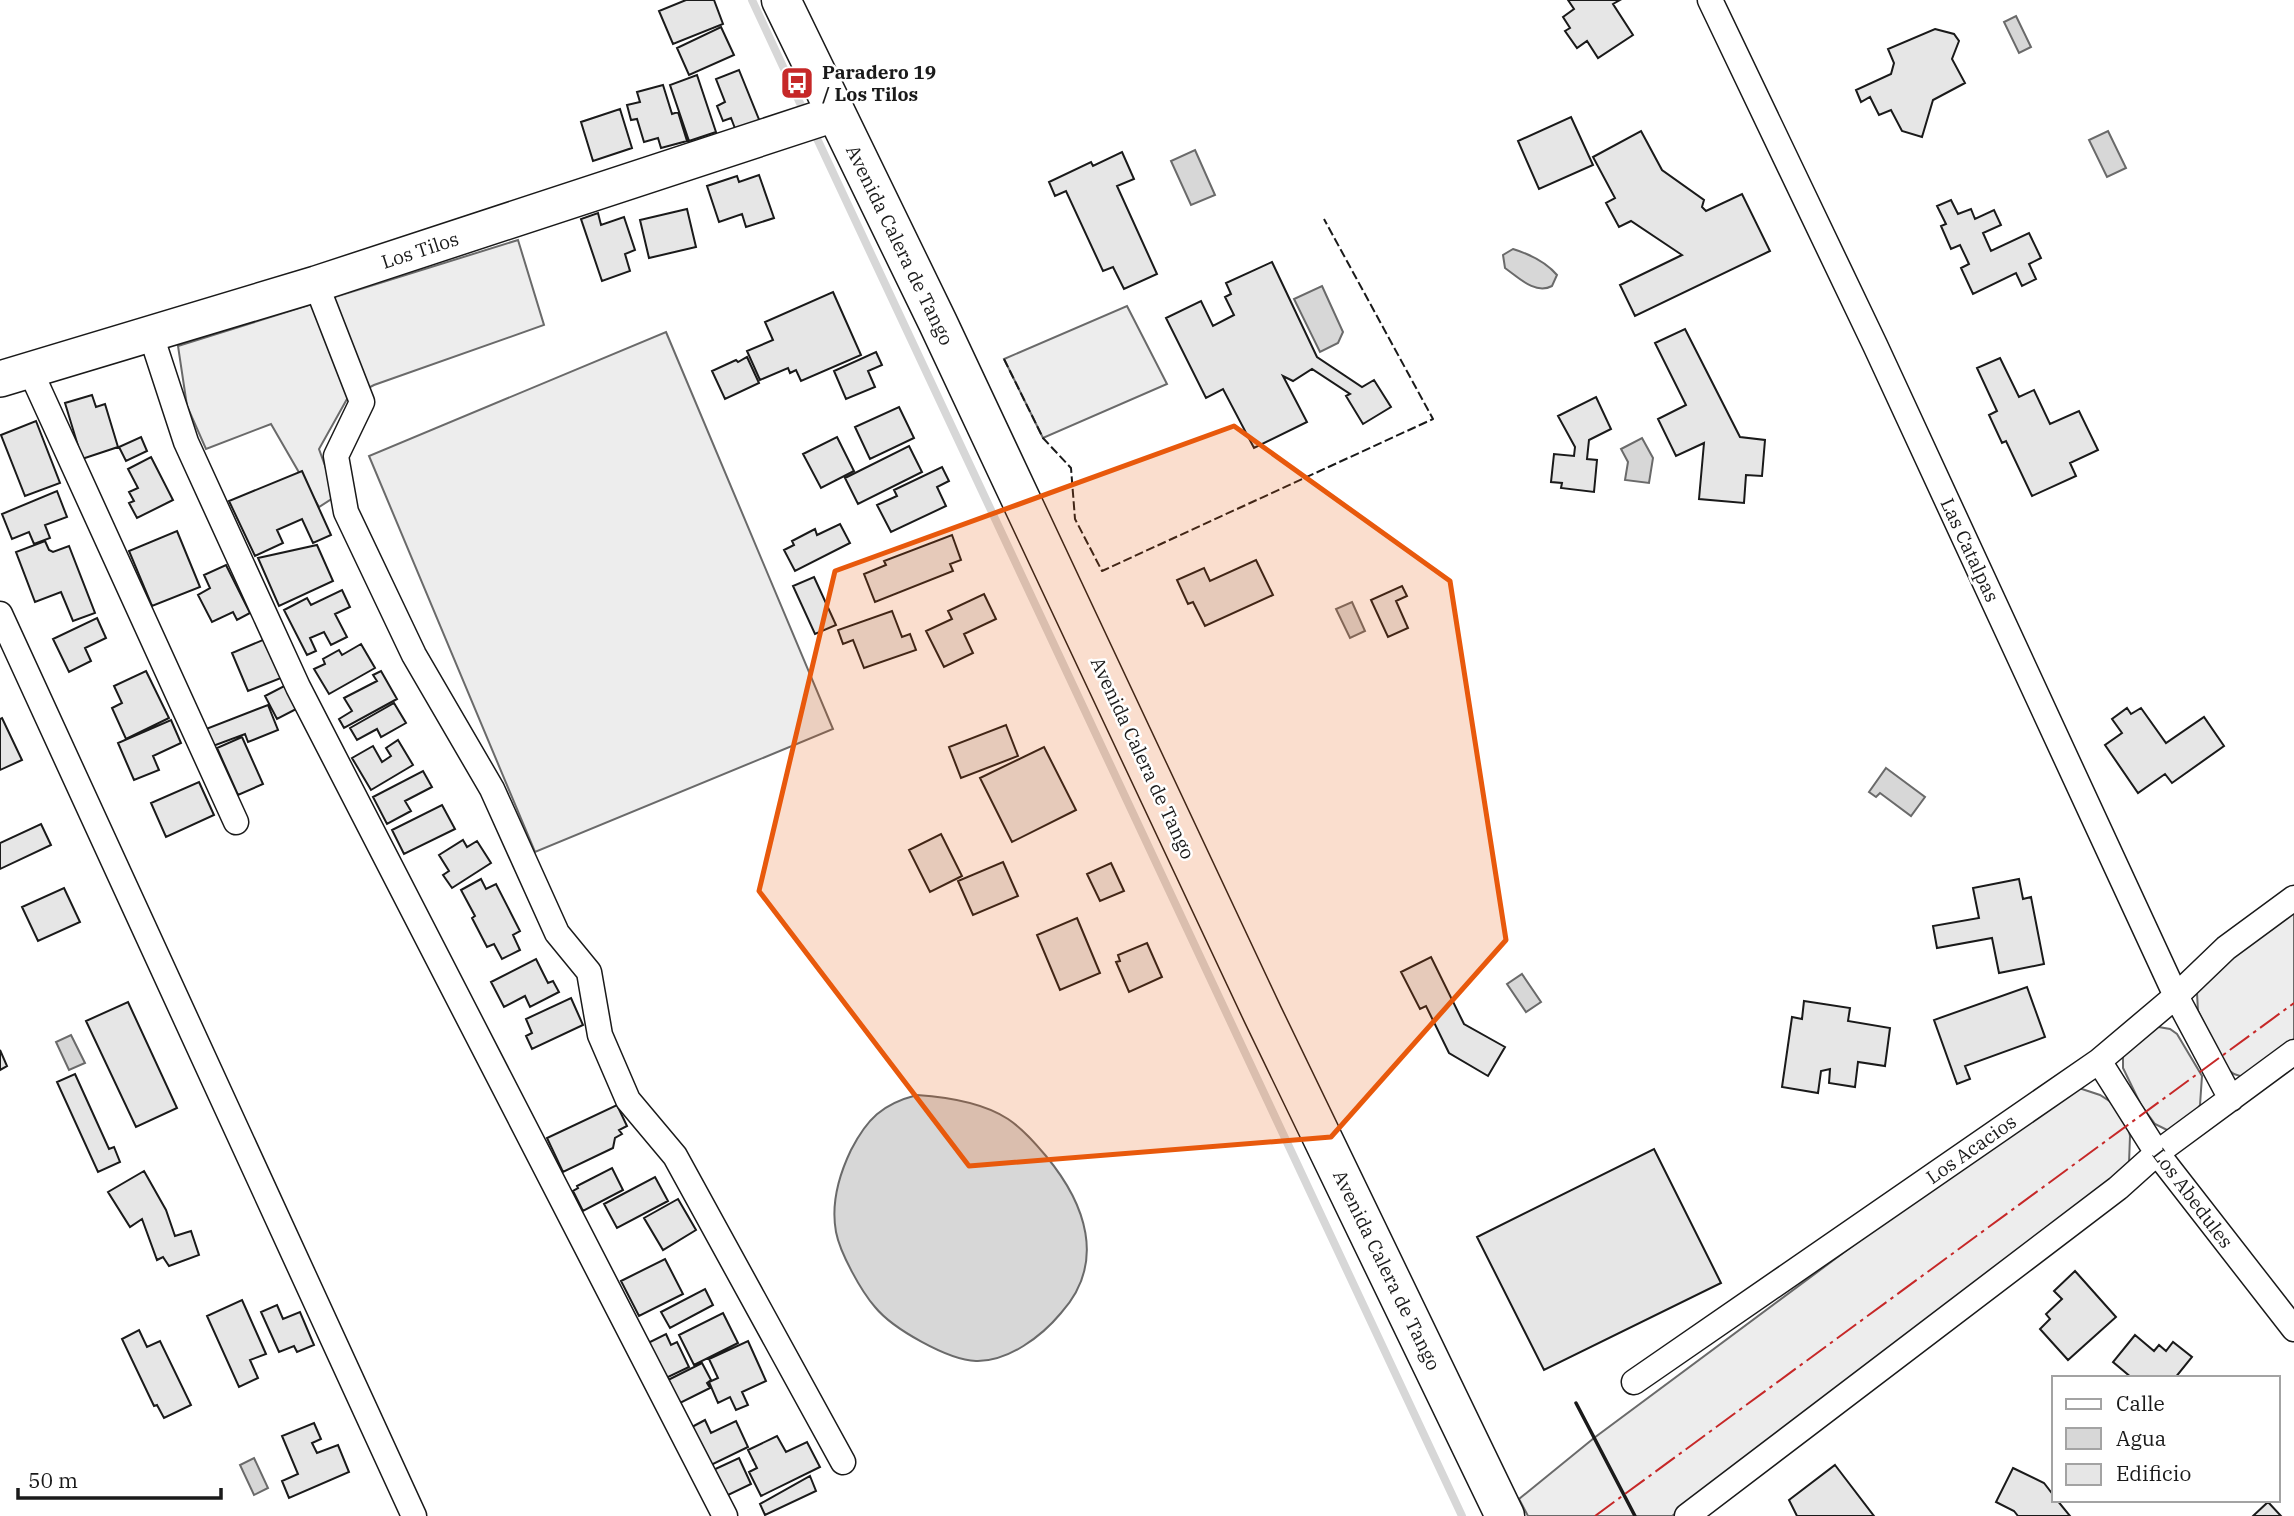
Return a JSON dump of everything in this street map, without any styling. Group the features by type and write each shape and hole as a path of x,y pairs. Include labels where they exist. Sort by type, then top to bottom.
{"main road":[{"name":"Avenida Calera de Tango","path":"781,0 815,121 1014,482 1263,1015 1505,1516"}],"street":[{"name":"Las Catalpas","path":"1710,0 1880,358 2176,996 2231,1099"},
{"name":"Los Tilos","path":"15,375 316,284 815,121"},
{"path":"316,284 362,402 336,456 346,512 414,655 492,789 556,933 589,972 600,1035 628,1100 675,1156 843,1462"},
{"path":"151,335 186,442 298,687 725,1516"},
{"path":"15,375 236,822"},
{"path":"0,614 414,1516"},
{"name":"Los Acacios","path":"1634,1382 2099,1061 2176,996 2226,948 2294,898"},
{"path":"1687,1516 2107,1196 2157,1153 2294,1052"},
{"name":"Los Abedules","path":"2099,1061 2157,1153 2294,1329"}],"highlighted area":[{"path":"1234,426 1450,581 1506,940 1331,1137 969,1166 759,891 835,571"}],"shaded area":[{"path":"518,240 544,325 374,385 347,399 319,449 336,496 319,507 271,424 206,449 187,406 178,346"},
{"path":"1127,306 1167,384 1043,438 1004,359"},
{"path":"666,332 833,729 535,852 369,456"},
{"path":"2294,906 2294,1045 2243,1077 2226,1068 2198,1011 2197,993 2202,982"},
{"path":"2153,1026 2170,1029 2177,1034 2202,1076 2200,1105 2195,1113 2169,1131 2155,1124 2141,1105 2123,1068 2123,1052"},
{"path":"2072,1089 2100,1095 2126,1116 2130,1136 2129,1163 2113,1181 1672,1516 1528,1516 1519,1499 1594,1438 2057,1094"}],"water":[{"path":"2016,16 2031,47 2019,53 2004,22"},
{"path":"2108,131 2126,168 2107,177 2089,140"},
{"path":"1195,150 1215,195 1191,205 1171,161"},
{"path":"1513,249 1537,259 1553,270 1557,275 1552,286 1533,287 1505,268 1503,255"},
{"path":"1322,286 1343,332 1338,343 1320,352 1294,299"},
{"path":"1642,438 1653,458 1649,483 1625,480 1628,462 1621,449"},
{"path":"1352,602 1365,631 1350,638 1336,609"},
{"path":"1886,768 1925,797 1911,816 1880,793 1876,797 1869,792"},
{"path":"1522,974 1541,1002 1526,1012 1507,984"},
{"path":"71,1035 85,1063 69,1070 56,1042"},
{"path":"917,1095 976,1104 1013,1123 1033,1141 1060,1174 1080,1213 1087,1253 1084,1274 1075,1294 1061,1313 1034,1339 1000,1357 976,1361 964,1359 936,1349 894,1325 875,1307 864,1291 846,1261 838,1241 835,1201 851,1150 877,1114 894,1103"},
{"path":"254,1458 268,1488 254,1495 240,1465"}],"building":[{"path":"686,0 714,0 723,24 673,44 659,11"},
{"path":"1568,0 1620,0 1613,4 1633,35 1598,58 1587,41 1577,48 1565,31 1570,28 1563,17 1574,9"},
{"path":"721,27 734,55 689,75 677,48"},
{"path":"1935,29 1954,34 1959,41 1952,59 1965,83 1933,100 1922,137 1902,131 1891,110 1879,115 1870,97 1861,102 1856,90 1891,74 1894,63 1888,49"},
{"path":"739,70 760,122 736,131 731,118 723,121 717,106 725,102 716,79"},
{"path":"697,75 716,132 689,141 670,85"},
{"path":"663,85 672,114 678,112 687,141 661,148 658,138 644,142 637,119 631,120 627,105 640,102 637,92"},
{"path":"620,109 632,148 593,161 581,122"},
{"path":"1571,117 1593,165 1539,189 1518,141"},
{"path":"1641,131 1662,170 1704,200 1702,207 1706,211 1742,194 1770,251 1635,316 1620,285 1682,255 1631,221 1619,227 1606,203 1615,198 1593,157"},
{"path":"1122,152 1134,179 1117,186 1157,274 1124,289 1113,267 1103,271 1066,191 1055,196 1049,182 1091,162 1093,166"},
{"path":"759,175 774,218 746,227 742,214 719,222 707,186 737,176 739,182"},
{"path":"1951,200 1958,214 1971,209 1975,219 1994,210 2001,225 1983,233 1991,251 2029,233 2041,258 2029,264 2036,279 2022,286 2016,273 1973,294 1961,268 1969,264 1960,245 1951,249 1941,226 1946,224 1937,206"},
{"path":"687,209 696,247 649,258 640,220"},
{"path":"598,213 601,225 624,217 635,250 625,254 630,271 602,281 581,219"},
{"path":"1272,262 1317,357 1362,387 1374,380 1391,407 1363,424 1346,396 1350,394 1312,369 1293,381 1283,376 1307,422 1254,448 1223,389 1206,398 1166,318 1201,301 1213,326 1234,315 1225,297 1231,294 1226,283"},
{"path":"833,292 861,355 801,381 796,370 790,373 788,368 760,380 747,351 773,340 765,322"},
{"path":"1685,329 1740,437 1765,440 1762,476 1746,475 1744,503 1699,499 1704,443 1676,456 1658,419 1686,405 1655,343"},
{"path":"876,352 882,365 868,371 875,387 846,399 834,371"},
{"path":"747,357 759,383 725,399 712,371"},
{"path":"2000,358 2019,397 2034,390 2050,424 2079,411 2098,450 2070,463 2076,476 2032,496 2006,441 2002,443 1989,415 1997,411 1977,368"},
{"path":"92,395 96,407 105,404 118,447 82,459 65,403"},
{"path":"1596,397 1611,429 1589,440 1587,459 1597,460 1594,492 1561,488 1562,483 1551,482 1554,454 1574,456 1575,447 1558,416"},
{"path":"899,407 914,438 870,459 855,427"},
{"path":"36,421 60,483 25,496 1,435"},
{"path":"141,437 147,451 126,461 119,447"},
{"path":"837,437 854,471 821,488 803,454"},
{"path":"909,446 922,472 858,504 845,478"},
{"path":"151,457 173,500 137,518 129,503 134,501 129,492 138,488 128,469"},
{"path":"942,467 949,481 937,487 946,506 891,532 877,505 897,496 894,490"},
{"path":"302,471 331,535 313,543 302,519 277,530 283,543 255,556 229,501"},
{"path":"57,491 67,517 45,525 50,538 34,544 29,532 12,539 2,514"},
{"path":"840,524 850,543 795,571 784,550 794,545 792,541 815,529 817,535"},
{"path":"177,531 200,587 152,606 129,551"},
{"path":"952,535 961,560 950,564 953,571 875,602 864,574 886,565 884,561"},
{"path":"45,541 53,552 69,546 95,613 73,621 61,592 35,602 16,552"},
{"path":"317,545 333,581 279,606 258,558"},
{"path":"1256,560 1273,595 1205,626 1193,602 1188,604 1177,580 1204,568 1210,581"},
{"path":"226,565 250,613 237,620 233,612 212,622 198,595 210,588 204,575"},
{"path":"814,577 836,625 815,634 793,586"},
{"path":"1402,586 1407,596 1396,601 1408,628 1388,637 1371,600"},
{"path":"342,590 350,607 335,614 347,637 331,645 324,632 310,638 316,651 307,655 284,610 307,598 311,605"},
{"path":"984,594 996,619 964,634 973,653 944,667 926,631 952,619 948,611"},
{"path":"892,611 902,637 910,634 916,650 864,668 853,640 843,644 838,630"},
{"path":"97,618 106,638 85,648 91,661 69,672 53,639"},
{"path":"270,637 286,676 248,691 232,653"},
{"path":"361,644 375,668 329,694 314,669 325,664 323,659 339,650 342,655"},
{"path":"146,671 169,718 126,739 112,708 122,703 114,686"},
{"path":"381,671 397,699 344,728 339,719 352,711 344,698 377,681 373,675"},
{"path":"290,683 302,706 277,719 265,696"},
{"path":"394,703 406,723 381,737 377,729 357,740 350,728"},
{"path":"268,705 278,730 248,742 245,734 213,746 206,729"},
{"path":"2127,708 2131,714 2141,708 2166,743 2204,717 2224,746 2172,783 2165,774 2138,793 2105,745 2122,733 2112,719"},
{"path":"2,718 22,760 0,770 0,719"},
{"path":"171,720 181,743 153,756 159,770 134,780 118,743"},
{"path":"1006,725 1018,756 961,778 949,747"},
{"path":"242,737 263,784 238,795 217,748"},
{"path":"398,740 413,765 371,790 352,758 373,746 382,762 391,756 386,748"},
{"path":"1044,747 1076,810 1012,842 980,778"},
{"path":"423,771 432,787 405,801 411,811 387,824 373,797"},
{"path":"199,782 214,815 166,837 151,803"},
{"path":"442,805 455,829 404,854 392,830"},
{"path":"41,824 51,845 0,869 0,843"},
{"path":"941,834 962,876 930,892 909,850"},
{"path":"463,840 467,847 477,841 491,863 452,888 443,875 449,871 439,855"},
{"path":"1003,862 1018,896 973,915 958,881"},
{"path":"1111,863 1124,891 1100,901 1087,874"},
{"path":"481,879 486,889 496,884 520,931 513,935 520,950 502,959 494,944 487,947 461,890"},
{"path":"2019,879 2023,899 2031,897 2044,964 1999,973 1992,938 1937,948 1933,926 1979,918 1973,888"},
{"path":"64,888 80,922 38,941 22,907"},
{"path":"1077,918 1100,973 1060,990 1037,935"},
{"path":"1147,943 1162,977 1129,992 1116,962 1120,961 1118,955"},
{"path":"1431,957 1464,1024 1505,1047 1488,1076 1449,1053 1426,1006 1420,1009 1401,972"},
{"path":"536,959 548,983 553,981 559,992 530,1007 525,996 504,1007 491,982"},
{"path":"2027,987 2045,1037 1965,1066 1970,1079 1957,1084 1934,1020"},
{"path":"571,998 583,1025 532,1049 526,1036 532,1033 526,1019"},
{"path":"1804,1001 1850,1008 1848,1021 1890,1028 1885,1066 1858,1062 1855,1087 1829,1083 1830,1069 1821,1071 1818,1093 1782,1087 1792,1017 1802,1019"},
{"path":"128,1002 177,1108 136,1127 86,1021"},
{"path":"0,1050 7,1066 0,1070"},
{"path":"75,1074 109,1149 114,1147 120,1162 98,1172 57,1082"},
{"path":"617,1105 627,1126 619,1130 622,1134 615,1138 613,1148 563,1172 547,1138"},
{"path":"1654,1149 1721,1283 1544,1370 1477,1237"},
{"path":"612,1168 623,1190 583,1211 573,1191 577,1186"},
{"path":"144,1171 166,1210 175,1236 191,1231 199,1255 169,1266 163,1257 157,1260 142,1219 130,1227 108,1192"},
{"path":"655,1177 668,1201 617,1228 604,1204"},
{"path":"678,1199 696,1230 663,1250 644,1218"},
{"path":"665,1259 683,1294 639,1316 621,1281"},
{"path":"2075,1271 2116,1317 2068,1360 2040,1329 2050,1319 2046,1314 2062,1299 2054,1291"},
{"path":"705,1289 713,1305 670,1328 661,1312"},
{"path":"242,1300 266,1354 250,1360 258,1378 239,1387 207,1316"},
{"path":"277,1305 283,1319 300,1312 314,1345 297,1352 294,1346 279,1352 261,1312"},
{"path":"723,1313 738,1343 694,1365 679,1335"},
{"path":"139,1330 147,1347 160,1341 191,1405 164,1418 157,1405 154,1406 122,1339"},
{"path":"666,1334 671,1345 677,1342 689,1367 664,1379 646,1344"},
{"path":"2135,1335 2154,1351 2159,1345 2166,1351 2173,1342 2192,1357 2177,1376 2130,1376 2113,1362"},
{"path":"748,1341 766,1381 742,1392 748,1405 736,1410 730,1397 718,1403 709,1382 718,1378 709,1359"},
{"path":"702,1363 711,1380 707,1383 710,1388 680,1403 668,1380"},
{"path":"705,1420 711,1433 736,1421 748,1447 709,1466 690,1428"},
{"path":"314,1423 321,1439 312,1443 317,1453 338,1445 349,1472 289,1498 282,1481 298,1474 282,1436"},
{"path":"777,1436 786,1452 807,1442 820,1467 761,1496 749,1472 757,1468 748,1450"},
{"path":"739,1458 751,1484 724,1497 711,1471"},
{"path":"1835,1465 1874,1516 1797,1516 1789,1500"},
{"path":"2013,1468 2044,1483 2052,1493 2052,1502 2059,1502 2070,1516 2018,1516 1996,1502"},
{"path":"810,1476 816,1491 765,1515 760,1504"},
{"path":"2268,1502 2281,1516 2253,1516"}],"waterway":[{"path":"752,0 806,116"},
{"path":"813,130 1462,1516"}],"fence":[{"path":"1004,359 1043,438 1071,468 1075,519 1102,571 1433,419 1324,219"}],"wall":[{"path":"1576,1403 1635,1516"}],"power":[{"path":"1595,1516 2294,1003"}],"place":[{"name":"Paradero 19 / Los Tilos","path":"797,83"}]}
